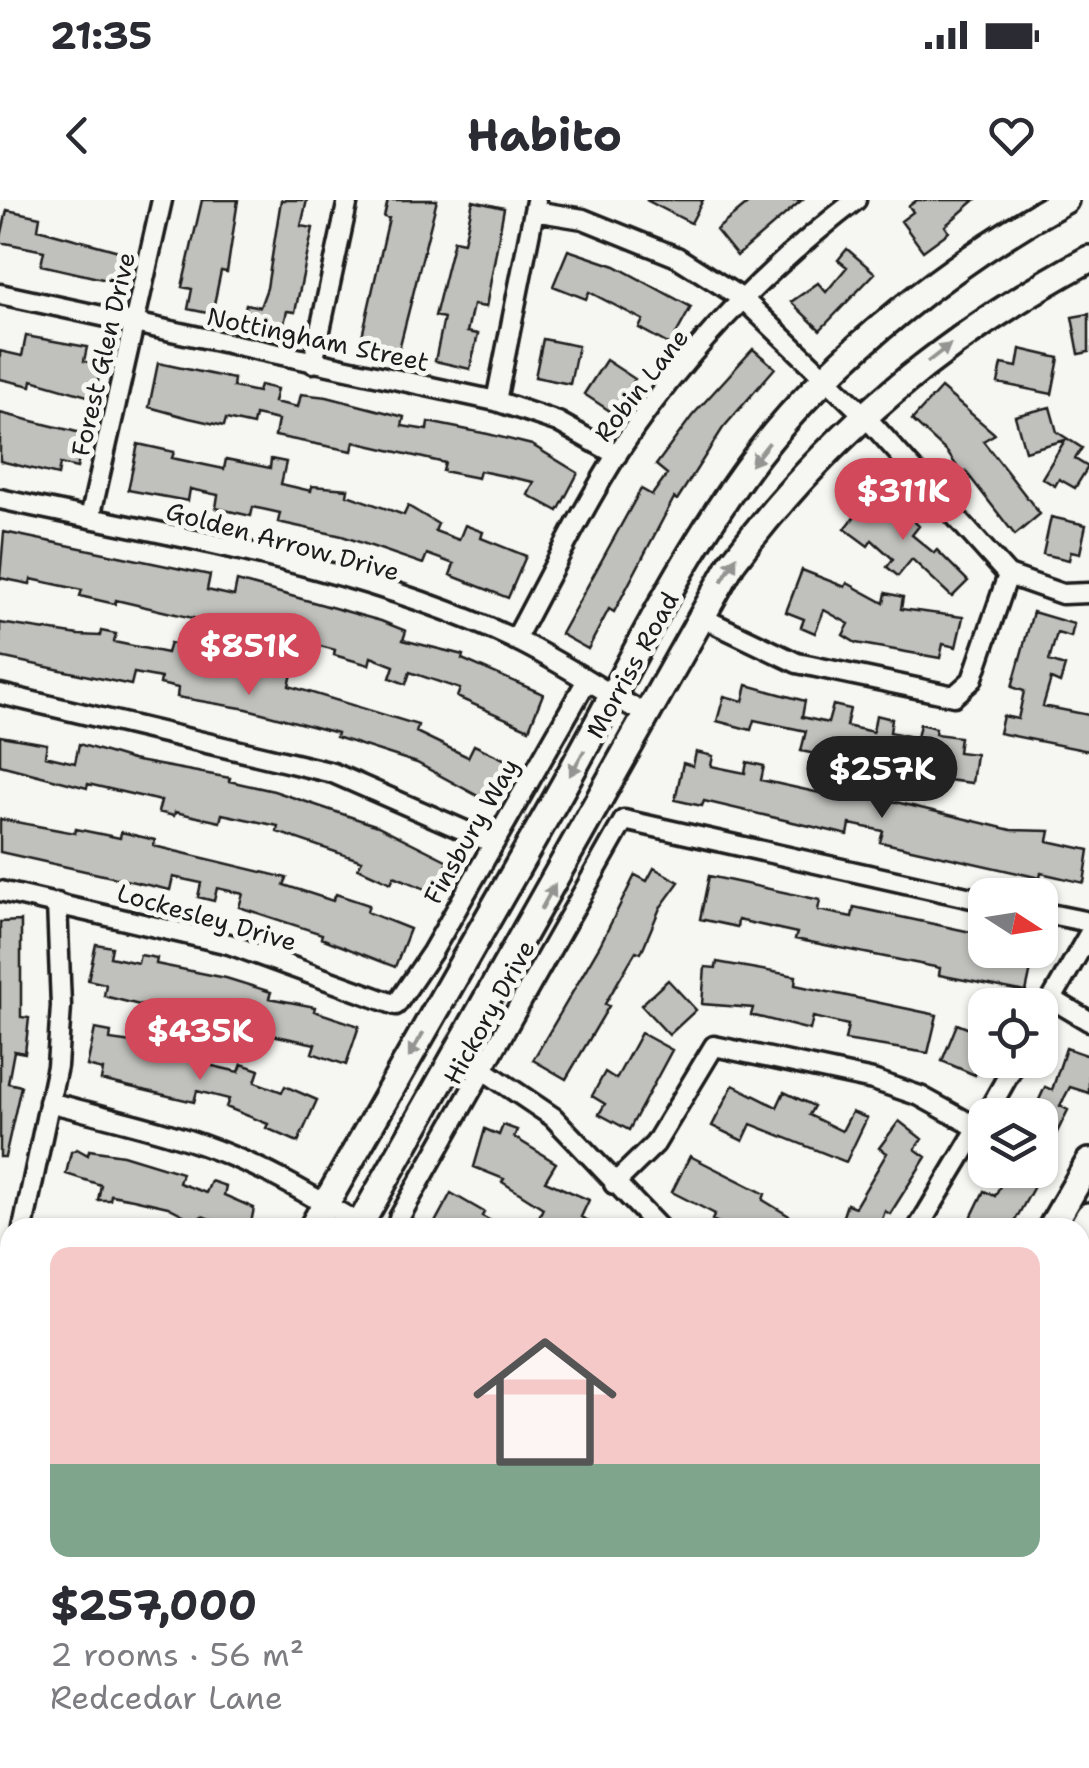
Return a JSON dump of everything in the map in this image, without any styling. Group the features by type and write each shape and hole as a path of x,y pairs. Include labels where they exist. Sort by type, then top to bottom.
{"main road":[{"name":"Morriss Road","path":"317,1218 714,520 759,453 826,382 919,295 1012,229 1065,200"},
{"name":"Morriss Road","path":"364,1218 732,562 772,509 825,450 944,349 1089,259"},
{"path":"1057,1218 1089,1162"}],"street":[{"name":"Forest Glen Drive","path":"90,518 162,200"},
{"path":"313,363 348,200"},
{"name":"Robin Lane","path":"515,640 617,455 648,408 743,298 856,200"},
{"path":"496,401 535,206 583,219 677,257 743,298 864,416 1008,575 1062,594 1089,592"},
{"name":"Nottingham Street","path":"0,294 496,401 558,422 617,455"},
{"name":"Golden Arrow Drive","path":"0,499 306,567 515,640 648,716"},
{"path":"702,618 751,645 797,663 954,696 972,680 1008,575"},
{"name":"Finsbury Way","path":"396,1005 587,680"},
{"path":"0,694 333,773 493,843"},
{"name":"Hickory Drive","path":"399,1218 486,1071 624,820 968,897"},
{"name":"Lockesley Drive","path":"0,892 228,944 396,1005"},
{"path":"25,1218 60,1034 57,903"},
{"path":"1058,916 1089,922"},
{"path":"1058,988 1089,934"},
{"path":"1058,1002 1089,1020"},
{"path":"614,1184 655,1144 714,1046 873,1080 968,1114"},
{"path":"486,1071 554,1117 650,1218"},
{"path":"49,1102 182,1138 287,1181 347,1218"},
{"path":"924,1218 968,1145"}],"building":[{"path":"202,200 238,200 227,272 221,271 212,314 188,309 192,289 182,287"},
{"path":"281,200 307,200 301,226 313,228 295,312 287,311 283,328 242,319 246,304 260,307 267,288"},
{"path":"388,200 437,200 398,353 360,345 389,218 384,217"},
{"path":"646,200 703,200 691,223"},
{"path":"752,200 802,200 737,256 716,230"},
{"path":"917,200 975,200 945,226 949,232 923,251 901,221 913,212 909,206"},
{"path":"473,201 504,208 486,307 473,305 467,332 478,334 470,369 435,361 444,318 435,316 454,240 464,242"},
{"path":"7,210 40,217 38,229 126,253 120,283 41,265 44,251 0,242"},
{"path":"847,249 875,273 820,330 791,302 818,283 826,292 847,267 838,260"},
{"path":"568,250 615,266 691,307 670,345 639,328 643,320 589,292 586,299 553,286"},
{"path":"1089,314 1089,352 1079,354 1072,317"},
{"path":"26,336 87,347 84,361 102,365 94,398 32,380 31,386 0,379 0,351 22,356"},
{"path":"543,339 578,346 570,384 535,377"},
{"path":"753,349 775,368 723,428 677,500 674,498 614,612 609,609 588,649 561,634 641,489 652,495 667,474 656,465 692,416"},
{"path":"1020,349 1059,358 1052,394 998,383 1002,364 1017,367"},
{"path":"606,360 635,379 613,413 584,394"},
{"path":"158,363 234,379 233,387 258,392 260,385 277,389 274,402 298,407 301,394 327,397 404,417 402,426 427,430 428,422 532,445 578,473 558,511 528,495 534,482 480,471 478,478 443,471 445,463 354,442 352,451 275,436 278,420 255,415 253,425 226,419 224,426 189,418 149,407"},
{"path":"941,388 995,434 983,441 1040,514 1015,535 966,472 963,475 947,452 912,420"},
{"path":"1050,407 1057,432 1082,448 1075,459 1088,467 1075,488 1059,479 1055,486 1042,478 1065,440 1025,451 1015,416"},
{"path":"0,413 85,434 77,468 60,464 58,475 0,461"},
{"path":"138,444 174,452 172,458 224,469 226,459 270,468 271,459 286,462 281,484 311,491 312,486 348,489 347,495 404,515 408,506 438,524 435,531 459,540 465,525 483,532 481,538 526,556 508,598 450,575 454,564 427,554 423,564 342,536 278,522 280,513 253,507 251,516 216,508 218,495 190,489 188,501 128,490"},
{"path":"887,495 919,526 912,535 934,553 937,550 968,581 952,597 912,559 898,576 887,567 893,559 872,540 868,546 845,529 869,498 879,506"},
{"path":"1051,517 1086,525 1080,553 1071,551 1069,560 1043,554"},
{"path":"4,532 210,575 207,590 234,596 237,581 381,621 406,631 403,640 463,655 462,659 543,694 529,729 457,697 460,689 410,672 406,684 390,678 394,666 371,657 369,665 334,655 335,650 294,639 295,633 245,622 244,626 201,620 116,600 115,604 80,596 82,590 31,579 30,584 0,578"},
{"path":"802,570 845,587 847,583 884,603 886,593 903,597 901,609 963,617 956,647 943,644 940,658 856,643 843,635 849,624 824,610 815,633 801,627 804,619 786,612"},
{"path":"1033,612 1074,624 1071,637 1057,633 1049,661 1065,666 1060,683 1051,679 1043,706 1089,715 1089,751 999,733 1003,716 1018,719 1024,691 1012,687"},
{"path":"0,623 79,635 100,636 101,631 116,634 114,642 167,653 170,643 187,647 184,657 203,662 202,666 254,678 256,666 292,674 289,686 418,725 416,732 468,757 474,745 506,760 487,801 417,763 336,737 337,733 247,709 177,697 178,688 160,684 161,678 134,673 131,685 0,657"},
{"path":"747,685 805,701 802,717 828,723 833,705 850,709 846,726 873,732 876,715 892,719 890,732 917,738 920,724 936,728 935,734 960,737 958,752 976,754 972,783 938,779 938,774 884,757 882,768 801,751 806,731 754,720 751,730 717,721 724,696 743,701"},
{"path":"0,736 47,744 45,756 75,763 79,744 132,760 230,778 229,781 274,791 378,826 448,861 435,893 394,876 391,883 358,868 362,861 277,832 278,826 222,814 220,822 175,812 174,816 158,812 161,801 88,784 87,788 0,765"},
{"path":"696,752 713,756 711,766 745,773 747,762 764,766 761,780 820,793 822,784 1011,830 1050,831 1048,841 1089,850 1084,883 1041,873 1040,878 880,842 883,831 850,824 848,835 704,801 702,806 675,800 683,763 693,766"},
{"path":"0,819 75,833 76,829 120,838 121,832 155,840 154,846 287,878 284,885 333,901 336,894 369,905 367,912 410,929 395,967 321,938 322,934 239,907 243,894 217,888 214,901 198,897 201,883 173,877 170,890 0,852"},
{"path":"654,868 679,882 660,908 641,953 636,951 566,1079 533,1060 600,945 635,875 647,881"},
{"path":"709,876 820,900 818,910 852,917 854,907 968,931 968,968 1031,968 1027,988 1006,988 939,975 940,968 795,939 797,933 738,920 737,927 700,919"},
{"path":"21,921 21,1017 29,1018 25,1053 14,1051 8,1083 21,1086 5,1157 0,1157 0,922"},
{"path":"96,944 112,947 110,957 138,963 140,955 157,958 156,964 226,978 271,992 269,998 315,1007 314,1011 359,1026 346,1065 312,1053 315,1044 223,1021 225,1015 169,1003 167,1012 104,996 106,984 88,980"},
{"path":"717,962 796,976 795,985 937,1015 928,1053 845,1040 848,1025 813,1017 810,1030 751,1015 753,1008 702,1004 705,967 716,968"},
{"path":"668,980 696,1010 669,1035 641,1005"},
{"path":"957,1024 968,1028 968,1072 942,1061"},
{"path":"95,1029 111,1032 110,1040 176,1049 174,1057 239,1072 242,1064 259,1070 255,1082 282,1092 285,1086 317,1100 298,1142 266,1128 268,1124 226,1107 229,1099 197,1091 194,1102 101,1080 103,1070 87,1066"},
{"path":"641,1033 672,1050 629,1130 599,1114 605,1104 592,1096 605,1072 616,1079"},
{"path":"1066,1048 1089,1056 1089,1093 1070,1087 1060,1106 1068,1110 1058,1130 1058,1098 1040,1098 1045,1087 1052,1090"},
{"path":"733,1085 777,1107 784,1092 814,1106 809,1115 842,1131 852,1112 867,1118 846,1162 751,1124 743,1141 712,1126"},
{"path":"899,1121 922,1139 915,1149 926,1157 890,1214 885,1211 883,1218 842,1218 847,1204 855,1207 887,1153 879,1148"},
{"path":"503,1125 517,1130 514,1137 556,1163 545,1181 589,1200 583,1218 538,1218 543,1208 502,1182 504,1179 474,1167 485,1129 499,1135"},
{"path":"77,1149 88,1155 89,1150 123,1155 182,1173 179,1183 206,1193 211,1181 226,1186 224,1195 254,1208 252,1218 189,1218 168,1207 133,1199 111,1195 110,1200 98,1200 101,1185 66,1174 71,1152"},
{"path":"690,1156 765,1194 763,1200 793,1218 713,1218 715,1214 672,1192"},
{"path":"999,1188 1033,1188 1017,1218 971,1218 984,1191 995,1196"},
{"path":"451,1193 484,1212 486,1218 437,1218"}]}
